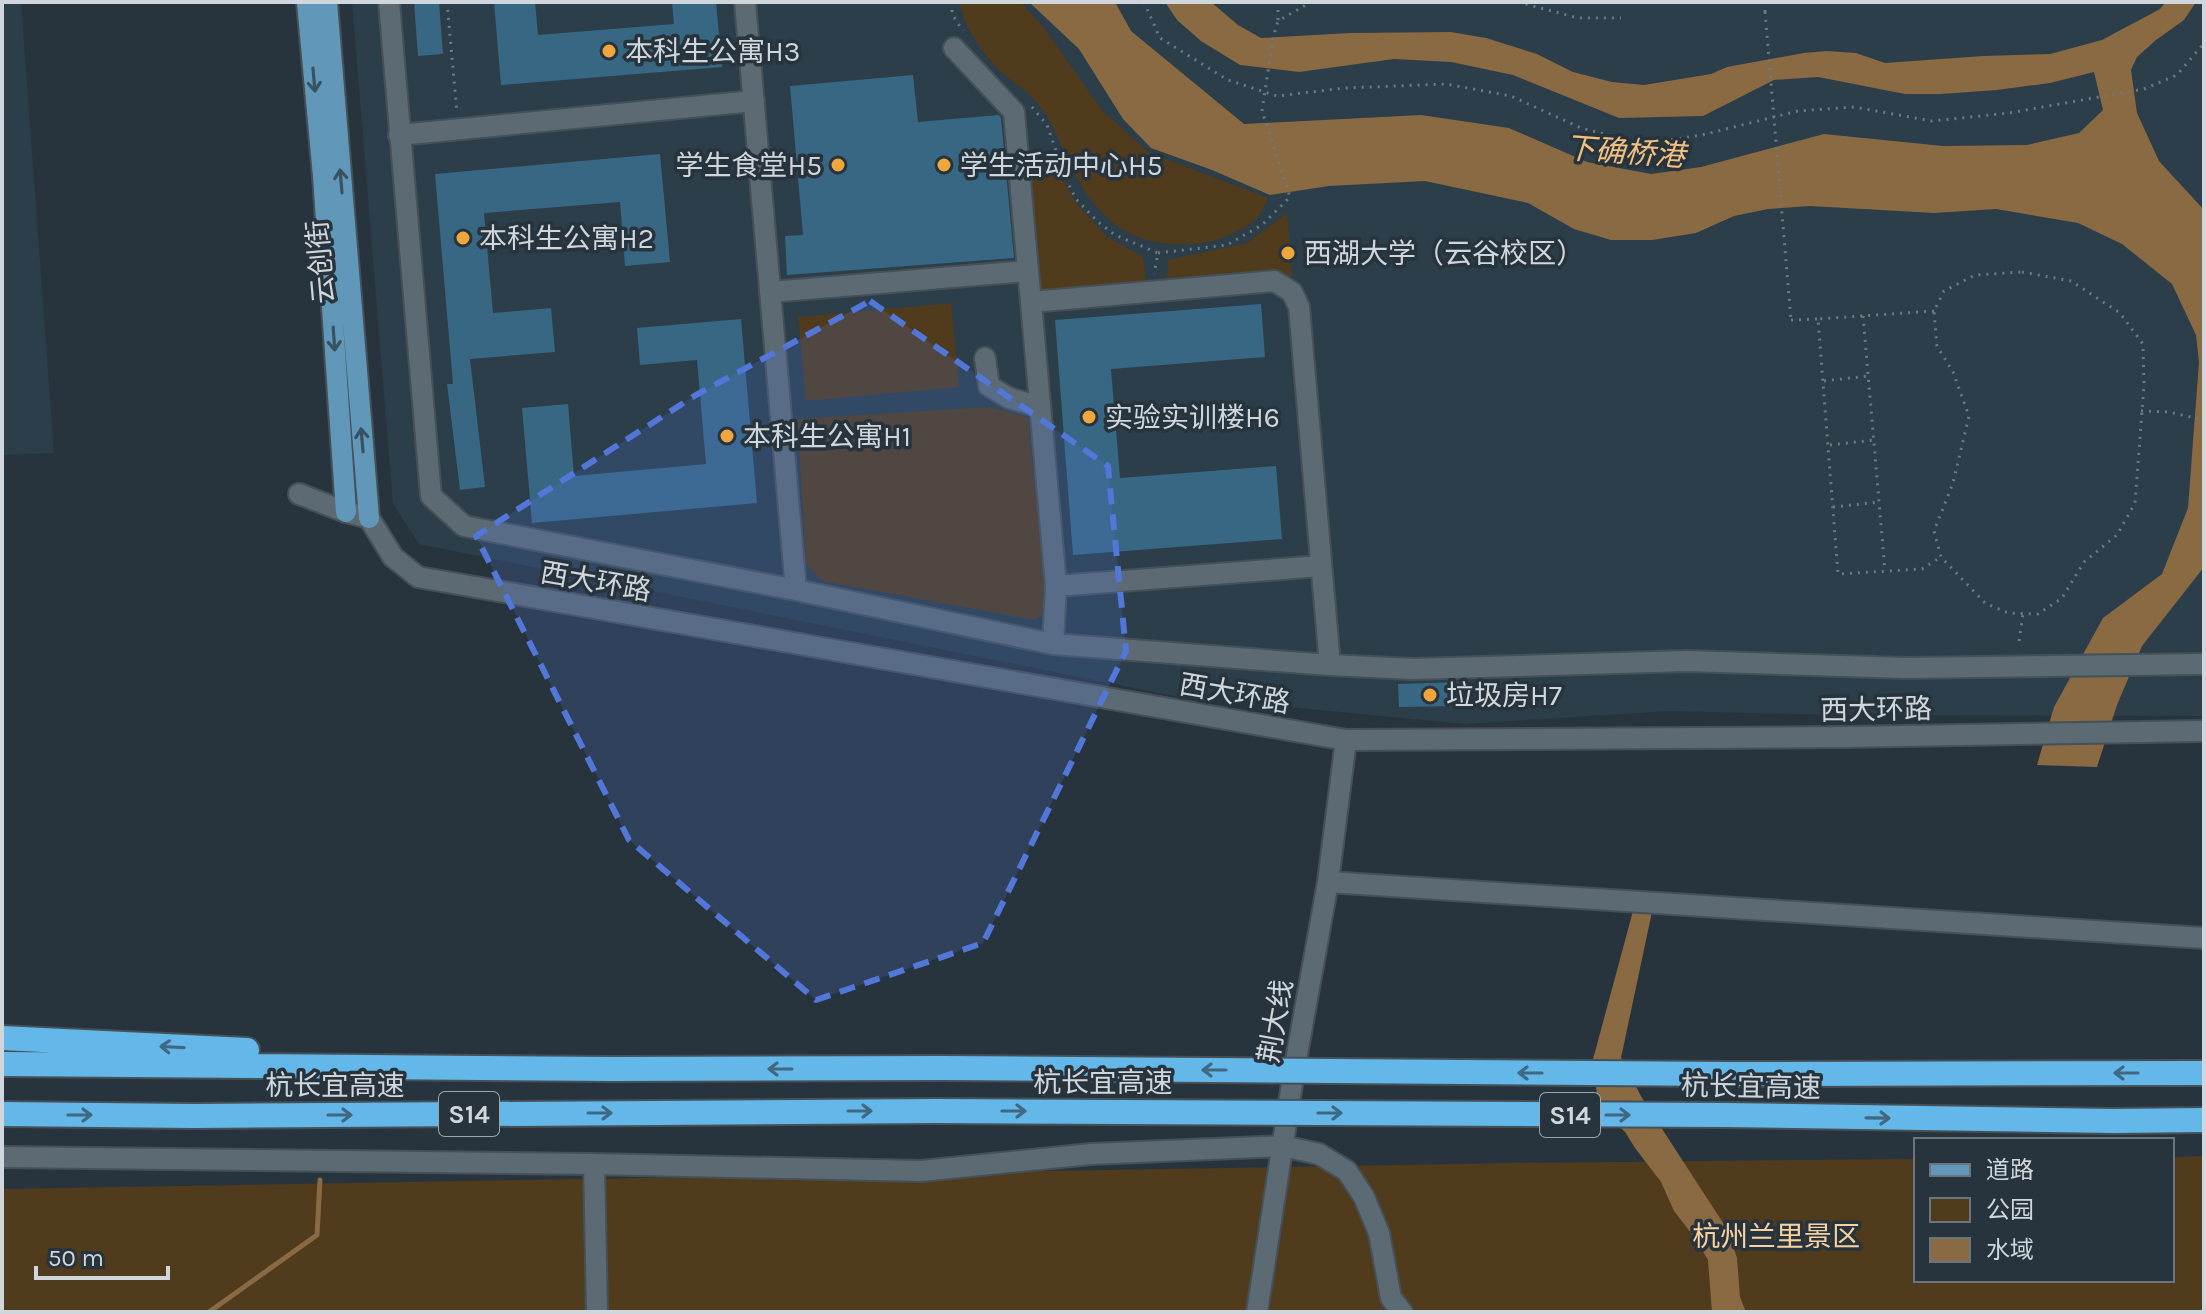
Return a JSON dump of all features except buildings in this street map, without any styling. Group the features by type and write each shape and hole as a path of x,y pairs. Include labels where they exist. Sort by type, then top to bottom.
{"highway":[{"path":"2,1038 613,1069"},
{"name":"杭长宜高速","path":"2,1064 1713,1074 2204,1073"},
{"name":"杭长宜高速","path":"2,1114 194,1116 936,1111 2204,1120"}],"main road":[{"name":"云创街","path":"307,2 324,191 346,512"},
{"name":"云创街","path":"327,2 369,518"}],"street":[{"path":"389,2 431,496 464,526 796,590 1053,644 1413,669 1687,661 1906,668 2204,664"},
{"path":"745,2 796,590"},
{"path":"960,43 1014,112 1056,586 1053,644"},
{"path":"399,135 754,101"},
{"path":"770,292 1028,271"},
{"path":"1031,302 1274,281 1292,292 1299,307 1330,665"},
{"path":"985,358 989,386 1009,398 1040,407"},
{"path":"299,494 369,518"},
{"name":"西大环路","path":"369,518 393,557 418,577 1346,740 1828,738 2204,731"},
{"path":"1056,586 1321,566"},
{"name":"荆大线","path":"1257,1312 1294,1071 1328,882 1346,740"},
{"path":"1328,882 2204,938"},
{"path":"2,1157 921,1171 1091,1154 1283,1146 1319,1154 1347,1171 1364,1197 1379,1233 1391,1298 1402,1312"},
{"path":"594,1164 597,1312"}],"path":[{"path":"447,2 458,129"},
{"path":"952,2 960,43"},
{"path":"1144,2 1160,38 1228,80 1277,96 1345,88 1446,84 1511,96 1581,128 1644,144 1702,135 1798,111 1854,107 1932,121 2009,113 2144,89 2177,75 2204,43"},
{"path":"1029,104 1047,125 1076,199 1115,235 1158,253 1227,245 1262,225 1290,197 1262,111 1278,21 1278,2"},
{"path":"1278,21 1311,2"},
{"path":"1518,2 1578,18 1621,18"},
{"path":"1765,2 1791,320 1934,311"},
{"path":"1151,292 1158,253"},
{"path":"2022,272 2071,281 2120,313 2143,344 2144,385 2135,503 2117,535 2084,562 2062,598 2038,614 2008,613 1985,603 1941,557 1934,531 1953,483 1969,416 1953,372 1937,346 1934,311 1944,291 1975,275 2022,272"},
{"path":"1863,316 1885,571"},
{"path":"1818,319 1838,574 1922,569 1941,557"},
{"path":"1823,381 1868,376"},
{"path":"2141,411 2169,412 2204,420"},
{"path":"1828,445 1874,440"},
{"path":"1833,507 1879,502"},
{"path":"2019,641 2023,614"}],"highlighted area":[{"path":"870,301 1108,466 1126,651 983,943 816,1000 629,840 476,536 696,395"}],"shaded area":[{"path":"2,2 21,2 54,453 2,455"},
{"name":"西湖大学（云谷校区）","path":"352,2 2204,2 2204,716 1835,715 1671,711 1465,724 1173,696 419,544 393,504"}],"green space":[{"path":"959,2 1021,2 1045,29 1101,109 1148,152 1268,198 1260,214 1249,225 1216,240 1178,244 1140,238 1109,220 1084,190 1040,106 999,70 983,51 968,27"},
{"path":"1049,156 1076,203 1107,237 1143,257 1146,282 1041,290 1030,163"},
{"path":"1287,213 1292,276 1167,280 1168,260 1247,243"},
{"path":"951,303 959,387 806,401 798,317"},
{"path":"990,407 1028,418 1048,611 1035,620 822,581 806,564 797,419"},
{"name":"杭州兰里景区","path":"2204,1156 2204,1312 2,1312 2,1189 1513,1163 1914,1159 1914,1282 2174,1282 2174,1157"}],"water":[{"path":"1029,2 1115,2 1131,31 1244,124 1421,115 1509,128 1587,162 1651,174 1701,167 1824,134 1943,146 2027,145 2079,133 2103,110 2094,72 2050,83 1941,94 1905,94 1818,77 1774,80 1703,116 1619,118 1513,75 1451,62 1394,59 1299,72 1240,65 1201,41 1177,20 1165,2 1211,2 1238,25 1261,38 1451,32 1486,38 1537,54 1573,72 1612,82 1644,85 1711,74 1727,67 1827,51 1856,53 1885,63 2050,54 2102,40 2160,9 2166,2 2196,2 2184,20 2137,57 2131,70 2137,113 2159,161 2204,210 2204,567 2142,646 2117,705 2097,767 2037,765 2054,707 2103,618 2162,574 2188,508 2199,362 2196,335 2172,284 2122,244 2078,223 1996,209 1934,213 1810,206 1768,209 1734,216 1696,233 1652,240 1611,240 1574,229 1528,203 1425,181 1329,186 1270,195 1151,148 1123,119 1079,49"},
{"path":"1633,911 1652,912 1621,1058 1642,1098 1727,1229 1737,1258 1740,1297 1746,1312 1712,1312 1708,1260 1674,1211 1661,1182 1625,1132 1599,1106 1592,1063"}],"waterway":[{"path":"209,1312 317,1235 320,1180"}],"place":[{"name":"本科生公寓H3","path":"609,51"},
{"name":"学生食堂H5","path":"838,165"},
{"name":"学生活动中心H5","path":"944,165"},
{"name":"本科生公寓H2","path":"463,238"},
{"name":"西湖大学（云谷校区）","path":"1288,253"},
{"name":"实验实训楼H6","path":"1089,417"},
{"name":"本科生公寓H1","path":"727,436"},
{"name":"垃圾房H7","path":"1430,695"}],"water label":[{"name":"下确桥港","path":"1625,152"}]}
